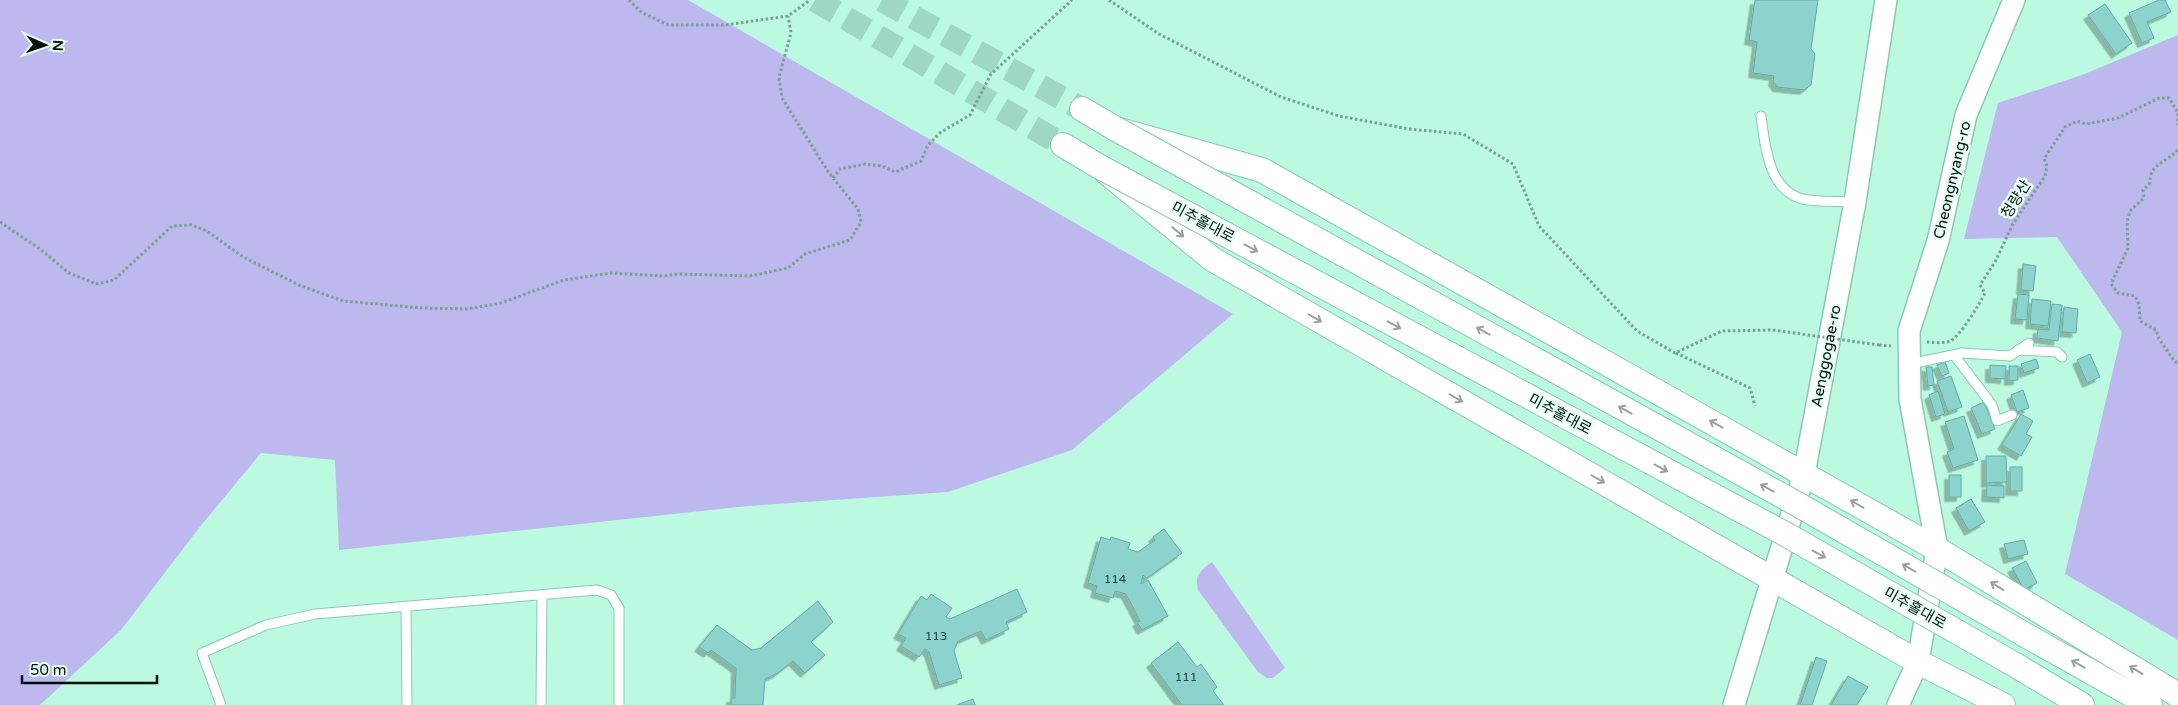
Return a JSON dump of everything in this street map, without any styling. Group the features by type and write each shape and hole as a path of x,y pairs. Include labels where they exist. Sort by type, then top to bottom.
{"main road":[{"path":"1082,109 1116,129 1262,170 1937,549 2178,695"},
{"name":"미추홀대로","path":"1116,129 1788,500 2150,705"},
{"path":"1063,145 1100,167 1212,259 1918,662 2003,705"},
{"name":"미추홀대로","path":"1100,167 1787,535 2082,705"}],"street":[{"name":"Aenggogae-ro","path":"1734,705 1804,474 1855,202 1886,0"},
{"name":"Cheongnyang-ro","path":"1898,705 1918,662 1937,549 1910,399 1909,331 1938,241 1966,115 2014,0"}],"lane":[{"path":"1761,116 1764,137 1775,178 1788,192 1806,200 1855,202"},
{"path":"1909,356 1976,353 2010,356 2029,343"},
{"path":"2018,350 2057,352 2062,357"},
{"path":"1954,355 1992,405 1997,421 2012,415"},
{"path":"221,705 202,653 266,625 315,614 597,590 611,595 618,608 620,705"},
{"path":"541,705 542,595"},
{"path":"406,607 407,705"}],"path":[{"path":"629,0 641,12 668,25 725,25 788,16 810,0"},
{"path":"832,178 840,168 865,164 882,166 895,172 921,161 928,145 941,132 970,115 991,74 1072,0"},
{"path":"1109,0 1159,34 1281,97 1339,116 1410,129 1463,134 1513,164 1539,226 1638,331 1675,353 1750,388 1755,406"},
{"path":"0,222 40,249 69,273 96,284 114,280 172,226 191,225 207,231 243,257 299,285 343,301 422,308 467,309 500,303 564,280 611,272 664,276 678,274 750,276 788,268 805,254 850,240 861,222 858,209 832,178 782,98 779,76 791,33 788,16"},
{"name":"청량산","path":"1675,353 1722,331 1773,330 1879,345 1909,356 1927,342 1950,341 1958,335 1985,293 1980,285 1995,262 2013,224 2045,176 2047,166 2044,159 2065,127 2077,121 2086,124 2118,118 2159,98 2169,98 2178,113 2178,126"},
{"path":"2178,150 2156,166 2150,175 2150,183 2143,190 2144,198 2130,211 2127,221 2128,248 2114,274 2111,284 2118,294 2136,296 2139,304 2140,321 2156,330 2164,347 2175,362 2178,362"}],"shaded area":[{"path":"0,0 688,0 1233,314 1072,450 948,492 748,506 339,550 335,460 261,453 199,528 121,630 40,705 0,705"},
{"path":"2178,35 2178,640 2065,574 2122,332 2057,237 1964,239 1998,103 2082,75"},
{"path":"1212,562 1285,668 1273,678 1267,678 1258,672 1198,590 1197,580 1199,573"}],"building":[{"path":"1755,0 1818,0 1811,49 1815,54 1811,85 1804,90 1777,87 1773,81 1774,76 1753,73 1757,42 1749,40"},
{"path":"2159,0 2165,0 2171,12 2147,22 2154,38 2142,43 2129,13"},
{"path":"2105,4 2132,43 2116,54 2088,15"},
{"path":"2023,264 2036,266 2033,291 2021,290"},
{"path":"2018,294 2029,295 2027,320 2015,319"},
{"path":"2032,299 2051,301 2048,326 2030,324"},
{"path":"2052,304 2062,305 2058,341 2037,338 2038,329 2049,330"},
{"path":"2064,307 2078,309 2076,333 2062,332"},
{"path":"2090,354 2100,377 2087,383 2077,360"},
{"path":"2036,359 2039,368 2024,373 2021,364"},
{"path":"1945,362 1949,373 1942,376 1937,365"},
{"path":"1990,365 2006,366 2005,379 1990,378"},
{"path":"2009,366 2018,366 2018,380 2009,381"},
{"path":"1926,367 1932,367 1934,385 1928,386"},
{"path":"1951,376 1962,407 1948,412 1937,381"},
{"path":"2023,390 2029,408 2017,412 2011,395"},
{"path":"1938,391 1945,414 1936,417 1929,395"},
{"path":"1984,402 1995,429 1982,434 1971,408"},
{"path":"2021,414 2033,421 2026,434 2032,437 2021,456 2002,445"},
{"path":"1964,416 1978,460 1953,468 1947,452 1954,449 1945,422"},
{"path":"1986,456 2006,456 2007,482 1986,483"},
{"path":"2010,467 2022,467 2022,491 2010,491"},
{"path":"1949,475 1961,475 1961,497 1949,497"},
{"path":"1987,485 2004,486 2004,498 1986,497"},
{"path":"1971,499 1985,522 1969,531 1956,508"},
{"path":"1164,529 1182,553 1147,578 1143,575 1141,584 1148,580 1168,616 1142,630 1137,622 1140,621 1126,594 1115,591 1113,598 1095,593 1097,586 1088,583 1101,537 1110,540 1111,537 1130,543 1128,549 1138,552 1155,540 1153,537"},
{"path":"2024,540 2028,554 2008,559 2004,544"},
{"path":"2026,561 2037,583 2024,590 2012,568"},
{"path":"1017,589 1027,612 1006,622 1009,629 986,640 981,631 958,641 954,651 962,678 939,685 929,652 925,649 919,657 901,646 906,638 898,634 921,596 927,600 931,594 952,608 946,617 950,619"},
{"path":"818,601 833,622 811,642 825,655 805,673 793,661 778,673 765,679 763,705 731,705 731,698 735,698 736,668 711,650 708,653 699,647 717,625 752,650 761,648"},
{"path":"1178,642 1197,667 1201,664 1217,687 1213,691 1224,705 1182,705 1151,663"},
{"path":"1816,657 1827,661 1812,705 1800,705"},
{"path":"1848,676 1868,687 1857,705 1831,705"},
{"path":"973,699 975,705 957,705"}],"tunnel":[{"path":"815,0 1063,145"},
{"path":"882,0 1082,109"}]}
